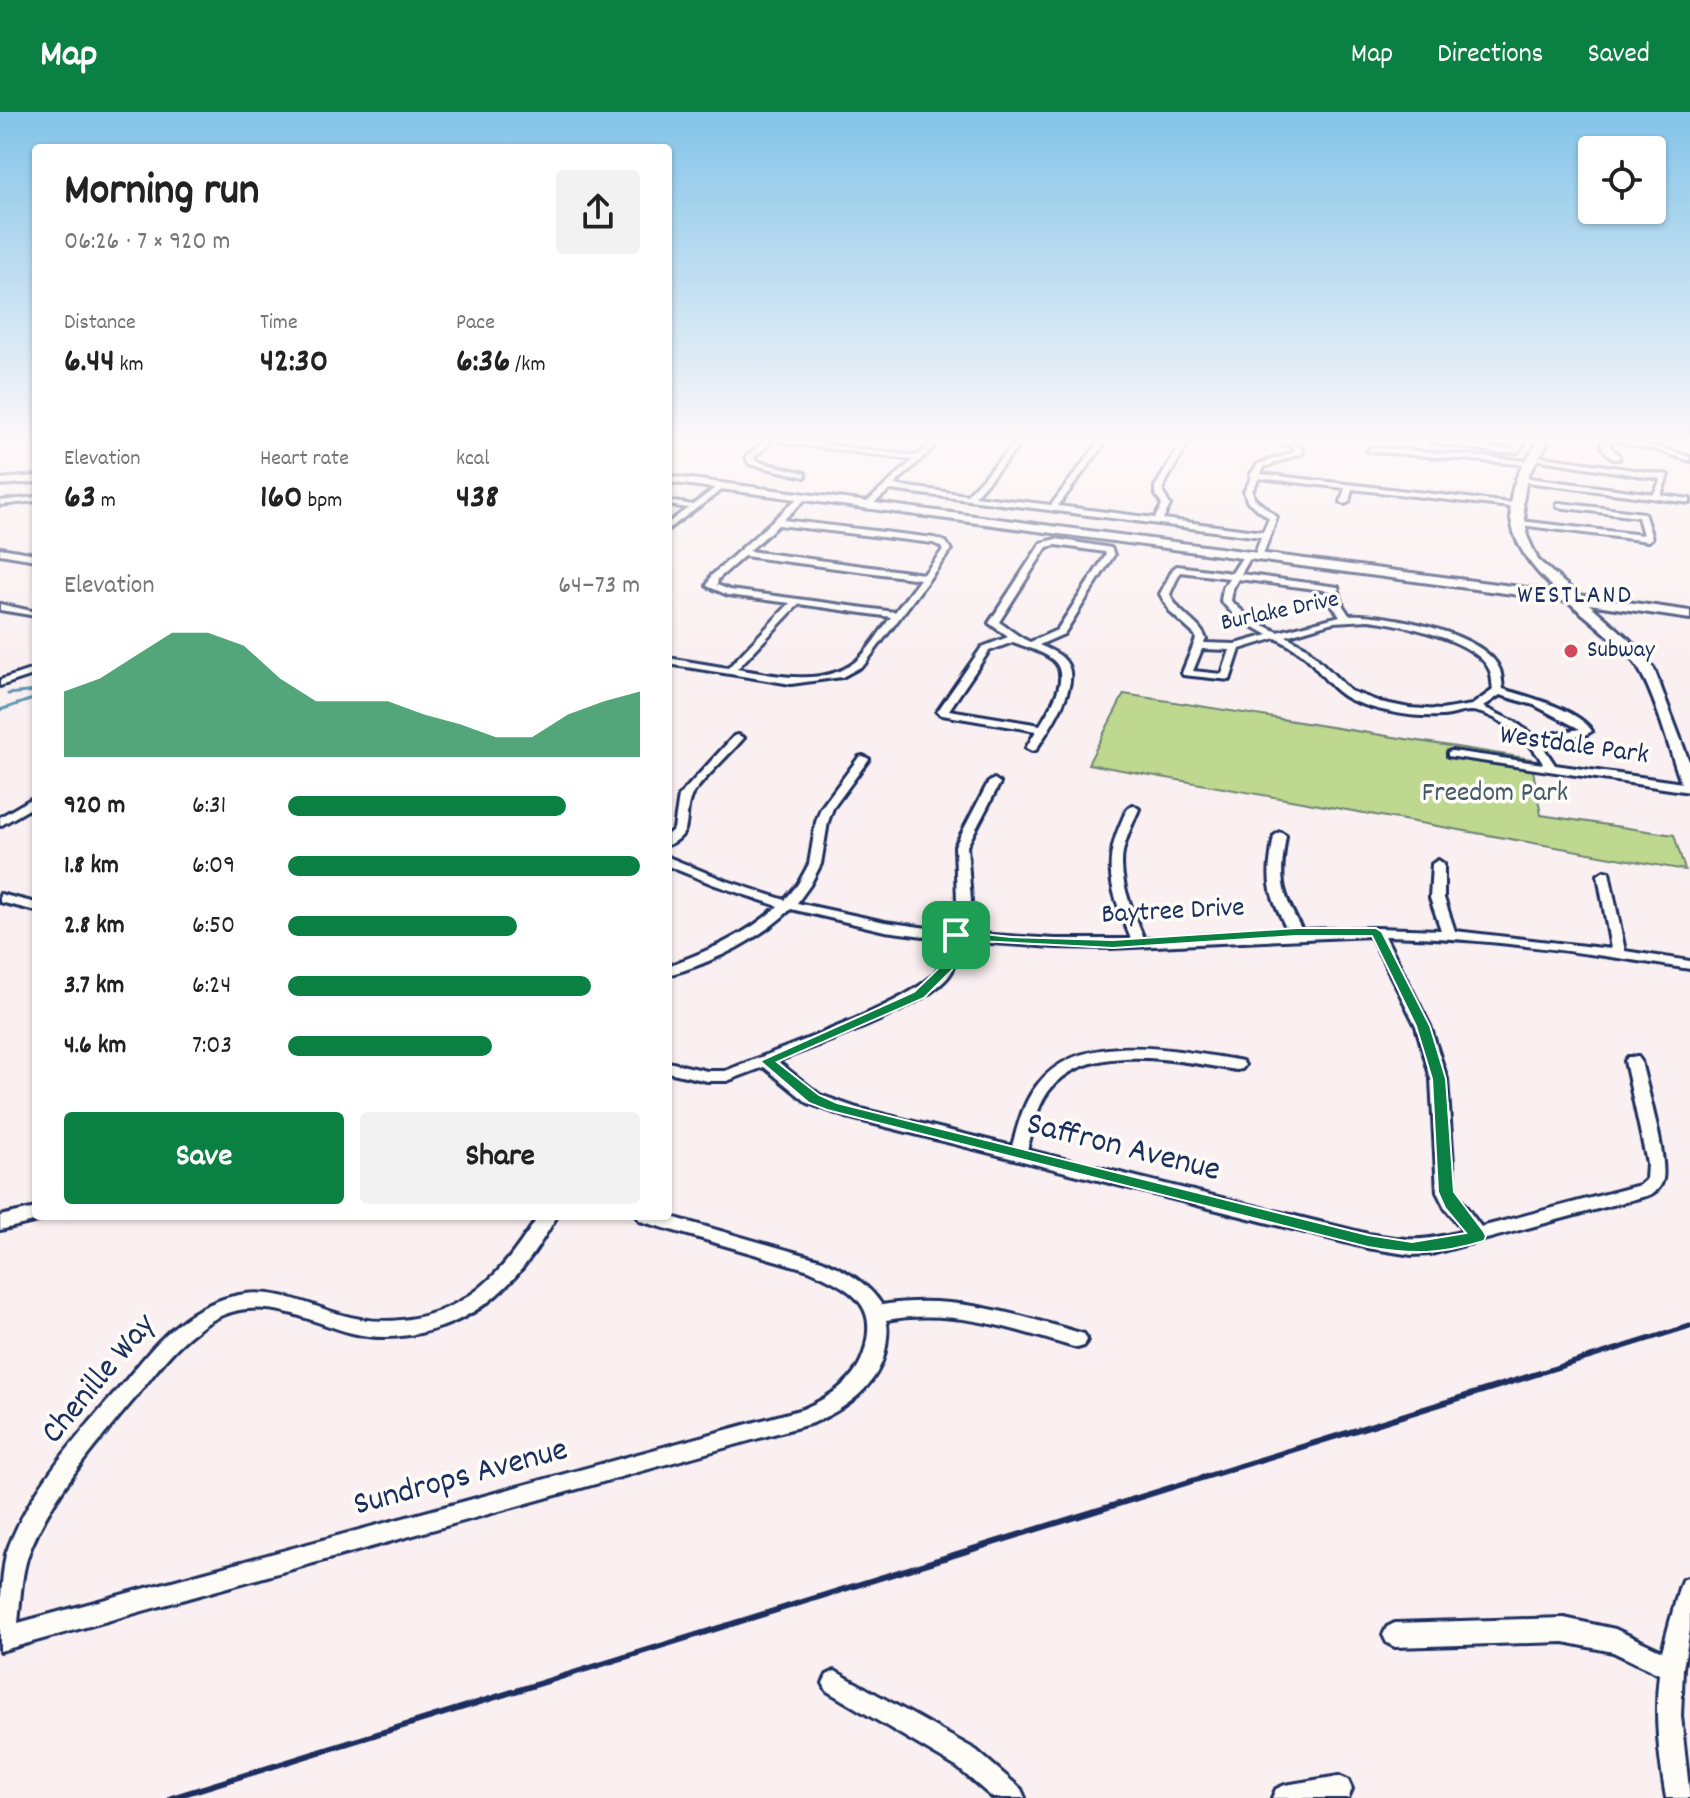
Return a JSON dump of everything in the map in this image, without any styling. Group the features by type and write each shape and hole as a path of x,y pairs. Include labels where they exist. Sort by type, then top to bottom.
{"main road":[{"path":"1520,523 1529,558 1624,642 1647,669 1690,787"},
{"path":"1573,598 1690,615"}],"street":[{"path":"961,521 1084,540 1253,556 1573,598"},
{"path":"1158,521 1267,535"},
{"path":"1273,521 1267,535 1227,594 1229,608 1306,650 1334,685 1358,698 1421,712 1475,708 1498,691 1538,703 1583,725 1587,731 1535,740"},
{"path":"1520,523 1648,538 1643,521"},
{"path":"672,662 791,681 820,679 856,667 897,615 947,550 943,544 776,522 711,582 717,589 897,615"},
{"path":"1029,646 1061,632 1110,555 1106,549 1084,540 1044,545 994,623 1013,638 1029,646 1058,659 1065,666 1067,687 1032,748"},
{"path":"0,551 32,556"},
{"path":"741,553 926,577"},
{"path":"1236,647 1226,678 1187,673 1200,646 1200,634 1171,609 1165,594 1177,569 1335,589 1338,606 1346,617"},
{"path":"730,671 797,601"},
{"path":"0,607 32,614"},
{"name":"Burlake Drive","path":"1200,646 1236,647 1346,617 1394,620 1448,636 1470,647 1487,660 1498,678 1498,691"},
{"path":"1013,638 985,649 942,712 1042,729"},
{"path":"0,683 32,672"},
{"path":"1475,708 1535,740 1546,753 1551,768"},
{"path":"672,837 680,830 685,796 738,738"},
{"name":"Westdale Park","path":"1452,754 1690,787"},
{"path":"672,969 742,941 762,928 787,903 802,886 817,859 824,813 863,759"},
{"path":"672,1068 717,1077 767,1061 919,995 945,970 964,901 961,846 994,783"},
{"path":"0,822 32,802"},
{"path":"1133,809 1117,848 1115,865 1117,884 1139,943"},
{"path":"1280,836 1273,872 1275,893 1296,932"},
{"name":"Baytree Drive","path":"672,862 787,903 837,916 956,935 1042,942 1139,943 1296,932 1449,934 1536,942 1690,965"},
{"path":"1438,864 1437,898 1449,934"},
{"path":"1604,875 1619,954"},
{"path":"0,898 32,906"},
{"path":"1376,932 1423,1026 1439,1079 1446,1192 1451,1203 1478,1236"},
{"path":"1018,1153 1044,1086 1074,1062 1123,1053 1237,1065"},
{"name":"Saffron Avenue","path":"767,1061 814,1099 833,1107 1391,1246 1431,1247 1646,1190 1654,1182 1655,1163 1633,1061"},
{"path":"1,1226 32,1216"},
{"name":"Chenille Way","path":"2,1638 18,1550 32,1519 57,1481 168,1344 186,1328 203,1316 246,1301 285,1304 358,1327 387,1329 443,1318 495,1286 545,1220"},
{"path":"660,1220 818,1265 853,1284 875,1314 918,1306 943,1306 1077,1340"},
{"name":"Sundrops Avenue","path":"2,1638 806,1417 835,1405 861,1382 876,1350 875,1314"},
{"path":"1679,1798 1669,1747 1669,1667 1673,1640 1690,1588"},
{"path":"1395,1635 1564,1630 1615,1641 1669,1667"},
{"path":"835,1683 967,1759 1012,1798"},
{"path":"1285,1798 1339,1789"}],"green space":[{"name":"Freedom Park","path":"1124,694 1531,759 1541,815 1674,835 1685,870 1088,764"}],"waterway":[{"path":"8,694 32,691"},
{"path":"0,710 32,699"}],"railway":[{"path":"1533,1375 1690,1326"},
{"path":"171,1798 1540,1373"}],"place":[{"name":"Subway","path":"1571,651"}],"district":[{"name":"WESTLAND","path":"1575,596"}],"route":[{"path":"1296,932 1376,932 1423,1026 1439,1079 1446,1192 1451,1203 1478,1236 1431,1247 1412,1248 1368,1241 853,1113 814,1099 767,1061 919,995 945,970 956,935 1011,941 1113,944 1296,932"}]}
